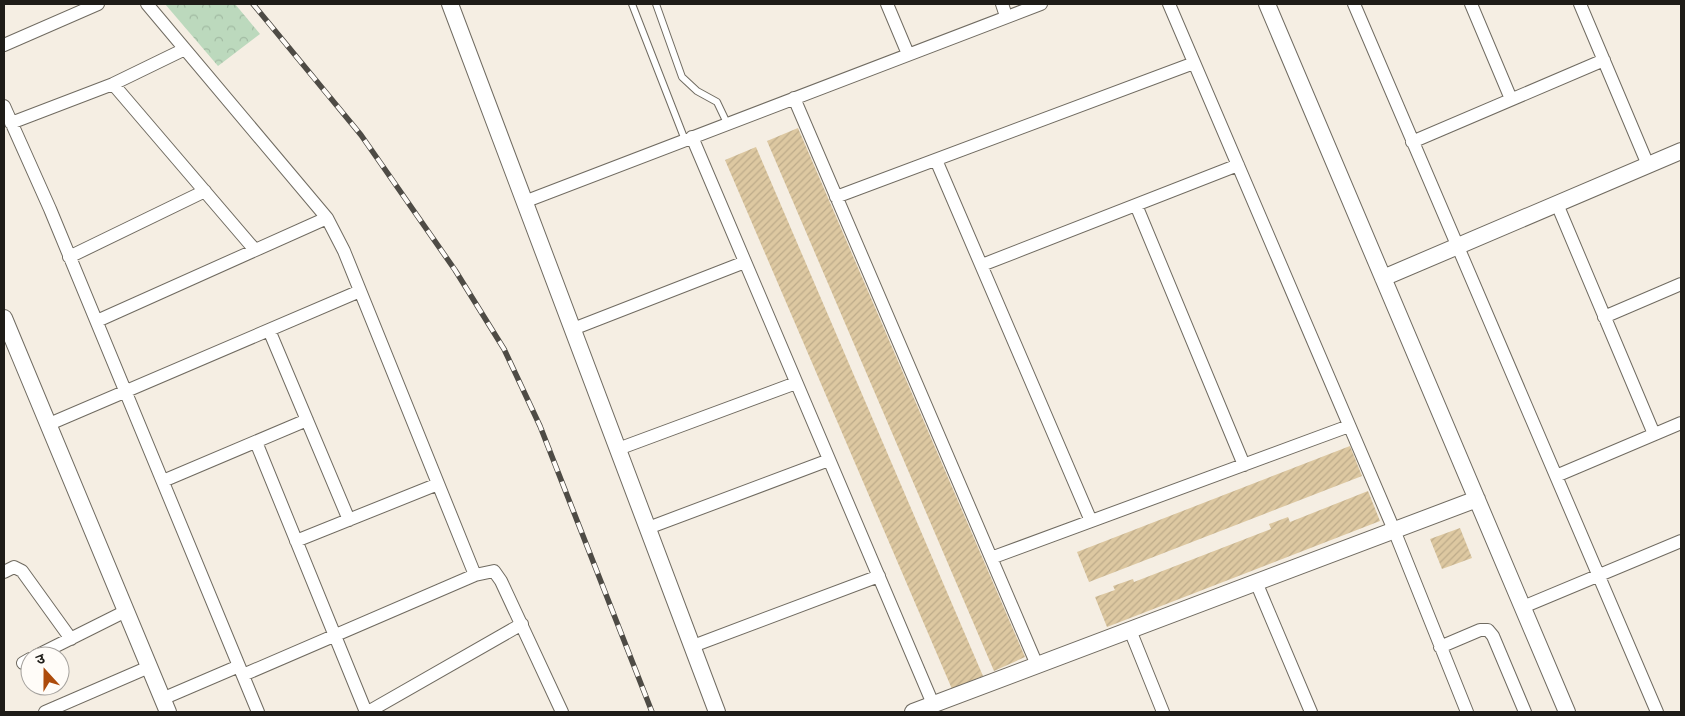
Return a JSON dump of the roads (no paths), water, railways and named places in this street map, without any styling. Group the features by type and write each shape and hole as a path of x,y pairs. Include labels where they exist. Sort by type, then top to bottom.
{"street":[{"path":"4,45 98,4"},
{"path":"148,4 327,218 360,291 475,575"},
{"path":"450,4 718,712"},
{"path":"887,4 908,54"},
{"path":"1002,4 1006,16"},
{"path":"524,202 1040,4"},
{"path":"1169,4 1394,530 1467,712"},
{"path":"1267,4 1567,712"},
{"path":"1354,4 1456,246 1658,712"},
{"path":"1471,4 1511,99"},
{"path":"1580,4 1648,165"},
{"path":"11,123 113,84 185,49"},
{"path":"1412,142 1604,60"},
{"path":"836,197 1194,63"},
{"path":"113,84 255,250"},
{"path":"794,98 1037,665"},
{"path":"4,106 164,481 258,712"},
{"path":"688,138 745,262 933,704"},
{"path":"1383,278 1681,151"},
{"path":"936,160 1091,521"},
{"path":"982,265 1238,165"},
{"path":"69,256 205,191"},
{"path":"1557,204 1654,434"},
{"path":"1136,205 1244,465"},
{"path":"96,321 327,218"},
{"path":"573,329 745,262"},
{"path":"1604,317 1681,284"},
{"path":"47,425 360,291"},
{"path":"4,318 165,706 241,670 334,635 475,575 494,571 522,624 562,712"},
{"path":"270,330 349,520"},
{"path":"618,449 796,383"},
{"path":"164,481 307,420"},
{"path":"1556,476 1681,422"},
{"path":"991,558 1349,426"},
{"path":"256,442 367,712 384,708 522,624"},
{"path":"648,528 829,460"},
{"path":"296,541 438,484"},
{"path":"912,712 1477,499"},
{"path":"1523,607 1681,541"},
{"path":"4,572 14,567 22,571 70,639"},
{"path":"693,646 879,576"},
{"path":"1256,582 1311,712"},
{"path":"56,646 126,611"},
{"path":"1130,630 1163,712"},
{"path":"1440,647 1480,630 1488,630 1493,636 1525,712"},
{"path":"45,712 74,707 149,667"}],"lane":[{"path":"632,4 688,138"},
{"path":"656,4 682,77 697,91 717,102 727,123"}],"railway":[{"path":"253,4 361,135 455,270 504,349 540,426 652,712"}]}
